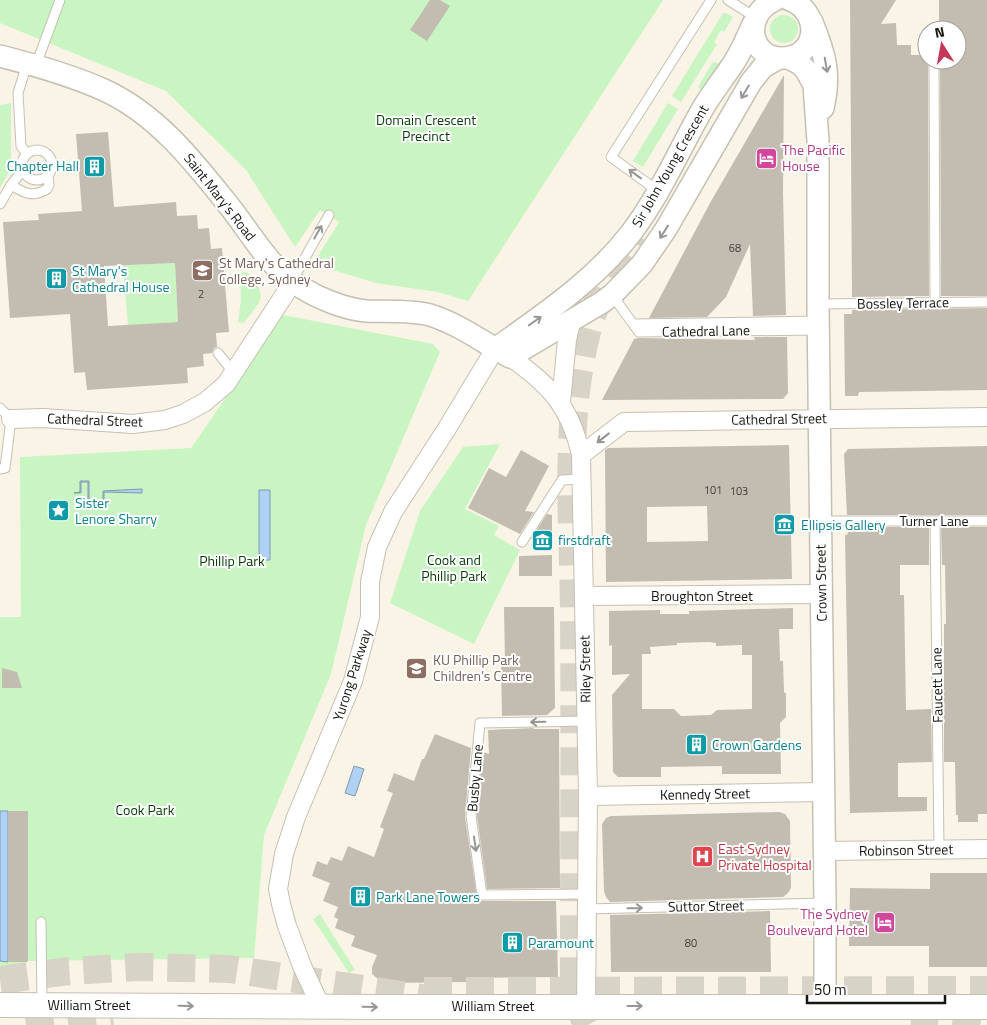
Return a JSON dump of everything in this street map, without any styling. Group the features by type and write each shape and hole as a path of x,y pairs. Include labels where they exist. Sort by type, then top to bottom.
{"main road":[{"name":"William Street","path":"0,1005 326,1016 825,1016 987,1007"}],"street":[{"path":"790,0 810,11"},
{"name":"Crown Street","path":"763,7 753,30 757,43 766,53 800,64 806,70 814,85 818,141 825,1016"},
{"name":"Sir John Young Crescent","path":"503,353 599,268 631,233 658,191 702,110 739,54 763,7"},
{"name":"Crown Street","path":"810,11 822,46 828,72 827,90 818,141"},
{"name":"Sir John Young Crescent","path":"503,353 571,322 612,295 632,275 654,248 758,73 768,63 804,50 812,27 810,11"},
{"name":"Saint Mary's Road","path":"0,56 32,64 105,90 137,110 166,133 197,165 260,248 291,281 314,294 341,305 363,310 413,312 429,315 452,323 503,353"},
{"path":"658,191 672,184 700,147 729,121"},
{"name":"Cathedral Street","path":"6,414 134,424 165,420 183,414 205,402 226,384 285,294 291,281"},
{"path":"561,402 566,340 571,322"},
{"name":"Riley Street","path":"503,353 541,381 561,402 573,426 582,455 588,796 586,1015"},
{"name":"Yurong Parkway","path":"326,1016 307,978 287,926 278,889 284,854 296,817 352,681 370,617 370,582 377,547 393,512 446,430 503,353"},
{"name":"Cathedral Street","path":"582,455 624,422 987,417"},
{"name":"Broughton Street","path":"584,596 821,594"},
{"name":"Kennedy Street","path":"588,796 823,792"},
{"name":"Robinson Street","path":"824,851 987,848"}],"lane":[{"path":"27,154 21,146 18,93 60,0"},
{"path":"658,191 611,156 711,0"},
{"path":"728,0 763,7"},
{"path":"934,70 935,303"},
{"path":"0,204 11,185 23,170 23,160 27,154 34,150 44,151 53,162 48,176 39,180 30,178 23,170"},
{"path":"11,185 29,195 40,194 48,190 48,176"},
{"path":"291,281 329,214"},
{"name":"Bossley Terrace","path":"612,295 634,324 819,319 935,303 987,302"},
{"path":"218,352 233,372"},
{"path":"0,469 5,468 6,414"},
{"path":"522,542 562,480 582,479"},
{"name":"Turner Lane","path":"820,522 987,520"},
{"name":"Faucett Lane","path":"935,521 938,849"},
{"name":"Busby Lane","path":"586,721 480,723 471,816 482,895 587,901"},
{"name":"Suttor Street","path":"587,901 825,903"},
{"path":"41,922 42,1005"}],"green space":[{"name":"Domain Crescent Precinct","path":"0,0 663,0 468,301 438,292 376,283 313,264 339,222 320,210 295,247 246,170 166,91 0,23"},
{"path":"723,13 733,17 724,32 721,30 714,42 717,44 681,102 672,96"},
{"path":"784,15 794,19 798,29 794,39 784,43 774,39 770,29 774,19"},
{"path":"715,62 723,66 702,90 698,87 712,63"},
{"path":"11,103 11,161 8,174 0,188 0,105"},
{"path":"668,103 678,109 643,167 633,161"},
{"path":"175,263 178,322 128,325 123,265"},
{"path":"247,272 258,287 260,298 259,303 244,323 238,322 241,300 240,273"},
{"path":"283,315 433,344 440,352 366,525 331,674 264,835 254,958 26,961 25,972 0,972 0,617 21,617 20,457 191,448"},
{"name":"Cook and Phillip Park","path":"500,444 465,509 499,526 494,535 520,550 474,644 390,603 420,511 463,447"},
{"path":"320,914 355,970 349,973 313,919"}],"water":[{"path":"80,481 89,481 89,501 103,501 103,491 142,489 142,493 104,492 104,502 88,502 88,482 81,482 81,493 74,493 80,492"},
{"path":"259,490 270,490 270,560 259,560"},
{"path":"354,766 364,769 355,796 345,793"},
{"path":"0,811 8,811 8,962 0,961"}],"building":[{"path":"430,0 440,0 450,6 427,41 410,30"},
{"path":"850,0 896,0 881,24 896,23 897,45 911,45 911,55 917,55 917,70 928,70 929,296 852,297"},
{"path":"939,0 987,0 987,296 941,296 940,70 967,70 967,20 939,20"},
{"path":"784,75 783,193 786,315 753,316 750,244 726,297 707,317 649,318 710,203"},
{"path":"108,132 114,207 176,202 177,216 197,215 198,229 209,228 211,249 222,248 229,332 216,333 217,347 214,348 212,353 203,354 204,366 187,368 188,383 87,390 85,372 74,373 70,314 10,318 3,222 39,220 38,214 82,211 76,134","holes":["175,263 178,322 108,326 104,266"]},
{"path":"987,308 987,390 859,392 858,396 845,396 844,314 852,314 852,310"},
{"path":"754,337 787,337 788,393 783,399 602,400 634,339 755,340"},
{"path":"789,445 792,579 606,582 605,450 608,448","holes":["707,506 708,541 647,542 647,507"]},
{"path":"987,446 987,515 847,515 844,454 848,449"},
{"path":"521,450 549,466 525,511 534,512 520,534 468,508 489,468 506,477"},
{"path":"547,514 552,515 552,549 531,539"},
{"path":"847,527 929,527 929,565 900,565 900,595 904,595 906,710 931,709 932,762 898,763 898,797 927,797 927,811 850,813 845,535 848,534"},
{"path":"941,527 987,527 987,814 978,814 978,822 958,822 958,815 956,815 955,762 944,762 944,624 946,624 945,565 942,565"},
{"path":"552,555 552,576 519,576 519,556"},
{"path":"504,607 554,607 555,708 547,715 502,716 501,664 505,664"},
{"path":"793,608 793,629 779,629 780,661 783,661 784,692 786,694 786,717 780,723 781,774 722,774 722,766 661,767 661,777 618,777 613,772 612,695 630,674 612,675 612,645 609,646 609,611 660,610 660,614 689,614 689,611","holes":["677,643 716,643 716,646 742,645 742,655 752,655 752,709 717,710 711,715 681,716 674,709 642,709 642,654 651,654 650,647 677,645"]},
{"path":"2,668 17,672 22,688 2,688"},
{"path":"559,729 560,888 487,889 477,816 483,752 489,754 488,730"},
{"path":"435,734 471,748 465,817 477,898 482,901 556,901 558,977 466,978 466,982 387,983 372,974 372,967 377,955 351,946 355,936 335,928 338,919 334,917 338,907 323,901 330,883 312,876 317,861 327,865 331,857 342,861 348,846 374,857 384,829 380,827 393,793 387,791 394,773 414,781 422,759 424,759"},
{"path":"8,811 28,811 28,962 8,962"},
{"name":"East Sydney Private Hospital","path":"779,812 785,814 790,821 791,888 783,897 610,902 606,897 604,891 602,824 606,818 611,816"},
{"path":"930,873 987,873 987,967 929,967 929,946 849,946 850,888 930,889"},
{"path":"770,911 771,972 611,972 610,915"}],"tunnel":[{"path":"588,1025 584,1018 574,975 572,438 579,370 594,309 620,258 635,234"},
{"path":"0,980 69,971 138,967 230,969 428,999 443,999"},
{"path":"424,991 987,990"},
{"path":"26,1025 112,1012"},
{"path":"911,1016 936,1017 984,1025"}],"place":[{"name":"The Pacific House","path":"766,158"},
{"name":"Chapter Hall","path":"95,166"},
{"name":"St Mary's Cathedral College, Sydney","path":"203,271"},
{"name":"St Mary's Cathedral House","path":"56,279"},
{"name":"Sister Lenore Sharry","path":"59,511"},
{"name":"Ellipsis Gallery","path":"785,525"},
{"name":"firstdraft","path":"542,540"},
{"name":"KU Phillip Park Children’s Centre","path":"417,668"},
{"name":"Crown Gardens","path":"696,745"},
{"name":"East Sydney Private Hospital","path":"702,857"},
{"name":"Park Lane Towers","path":"360,897"},
{"name":"The Sydney Boulvevard Hotel","path":"884,922"},
{"name":"Paramount","path":"512,943"}],"park label":[{"name":"Phillip Park","path":"232,561"},
{"name":"Cook Park","path":"145,810"}]}
